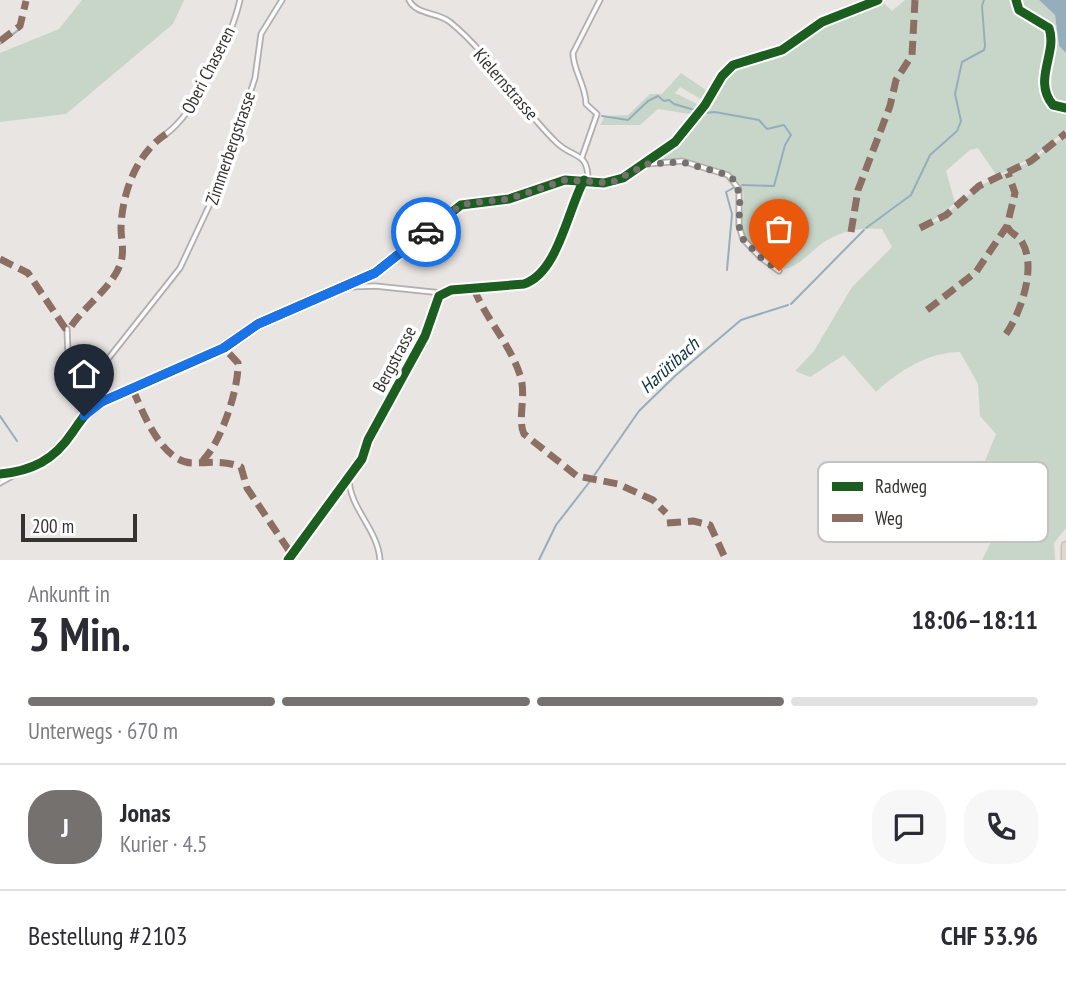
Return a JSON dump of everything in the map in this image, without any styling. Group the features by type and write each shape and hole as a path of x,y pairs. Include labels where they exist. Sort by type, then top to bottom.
{"highway":[{"path":"1066,545 1066,559"}],"street":[{"name":"Oberi Chaseren","path":"166,134 184,118 197,97 225,44 240,0"},
{"name":"Zimmerbergstrasse","path":"85,388 180,268 221,182 255,78 261,34 282,0"},
{"name":"Kielernstrasse","path":"410,0 416,9 441,15 453,24 558,143 582,157"},
{"path":"346,286 375,286 442,293 524,284 533,280 559,240 586,180 587,164 582,157 597,114 586,104 586,93 573,62 573,53 600,0"},
{"path":"0,483 55,455 91,408 223,348 258,324 346,286 395,260 461,205 509,199 565,180 618,181 647,164 683,134 722,76 733,65 782,50 822,22 877,0"},
{"path":"647,164 682,162 728,175 739,189 739,226 743,239 760,257 779,271"},
{"name":"Bergstrasse","path":"288,560 349,477 425,336 434,304 442,293"},
{"path":"67,329 68,353 85,388 91,408"},
{"path":"0,474 16,474"},
{"path":"349,477 350,492 375,537 380,560"},
{"path":"340,489 350,492"}],"green space":[{"path":"82,0 184,0 173,24 66,114 0,122 0,53 59,29"},
{"path":"881,0 892,11 905,0 1013,0 1017,14 1040,23 1047,32 1042,92 1054,108 1066,111 1066,130 1033,157 997,176 978,148 970,150 946,171 955,203 931,222 938,221 979,186 1031,161 1066,135 1066,528 1054,543 1055,560 982,560 991,542 1048,542 1048,462 985,462 996,434 980,416 978,384 960,352 937,355 915,364 876,392 844,355 810,377 795,371 814,351 852,287 892,247 882,229 842,233 823,243 792,267 778,269 748,244 742,233 743,190 739,181 705,165 677,161 655,162 688,133 730,71 780,56 830,21"},
{"path":"1016,0 1039,0 1055,15 1059,46 1066,53 1066,108 1053,105 1047,96 1045,77 1051,38 1049,28 1019,10"},
{"path":"681,73 706,90 701,99 680,87 675,93 697,104 696,115 658,109 640,125 600,125 605,116 628,115 650,94 662,94"}],"water":[{"path":"1039,0 1066,0 1066,53 1059,46 1055,15"}],"waterway":[{"name":"Harütibach","path":"866,228 911,195 930,155 957,131 961,121 955,94 962,62 984,50 985,46 982,6 984,0"},
{"path":"0,44 21,28"},
{"path":"602,116 628,120 648,101 658,96 664,101 669,100 698,111"},
{"path":"705,113 715,112 759,120 767,129 784,125 791,135 785,145 774,186 742,185"},
{"path":"727,270 732,214 726,192 735,187"},
{"name":"Harütibach","path":"791,304 864,230"},
{"name":"Harütibach","path":"593,477 639,411 675,376 741,320 788,305"},
{"path":"0,416 17,441"},
{"path":"539,560 556,525 591,480"},
{"path":"365,525 371,535"}],"marked path":[{"path":"851,232 858,190 890,106 896,80 912,55 915,0"},
{"path":"0,41 20,26 26,1"},
{"path":"920,228 946,215 979,186 1031,161 1066,133"},
{"path":"0,259 28,273 65,328 70,328 116,274 123,251 122,214 128,187 139,163 166,134"},
{"path":"927,310 976,272 1007,226 1015,193 1008,173"},
{"path":"1006,334 1022,302 1028,264 1022,242 1007,226"},
{"path":"474,289 520,375 523,391 521,421 524,434 577,476 618,484 653,500 666,513"},
{"path":"206,461 204,459 217,440 228,414 238,374 238,363 224,348"},
{"path":"133,390 155,435 163,446 181,461 223,463 241,467 247,488 292,555"},
{"path":"667,523 693,521 710,525 726,560"}],"cycle path":[{"path":"0,474 32,467 50,457 65,442 86,413 97,404 224,348 258,324 375,273 461,205 509,199 565,180 604,183 623,178 675,142 705,105 722,76 733,65 782,50 822,22 878,0"},
{"path":"1016,0 1019,10 1049,28 1051,37 1045,76 1047,96 1053,105 1066,108"},
{"path":"288,560 362,459 368,440 425,336 439,296 451,290 524,284 536,278 554,254 584,180"}],"way so far":[{"path":"426,232 461,205 509,199 556,181 573,179 611,183 647,164 682,162 728,175 734,180 740,195 739,226 743,239 760,257 779,271"}],"route":[{"path":"84,416 103,401 153,382 192,360 223,348 258,324 375,273 395,260 426,232"}]}
